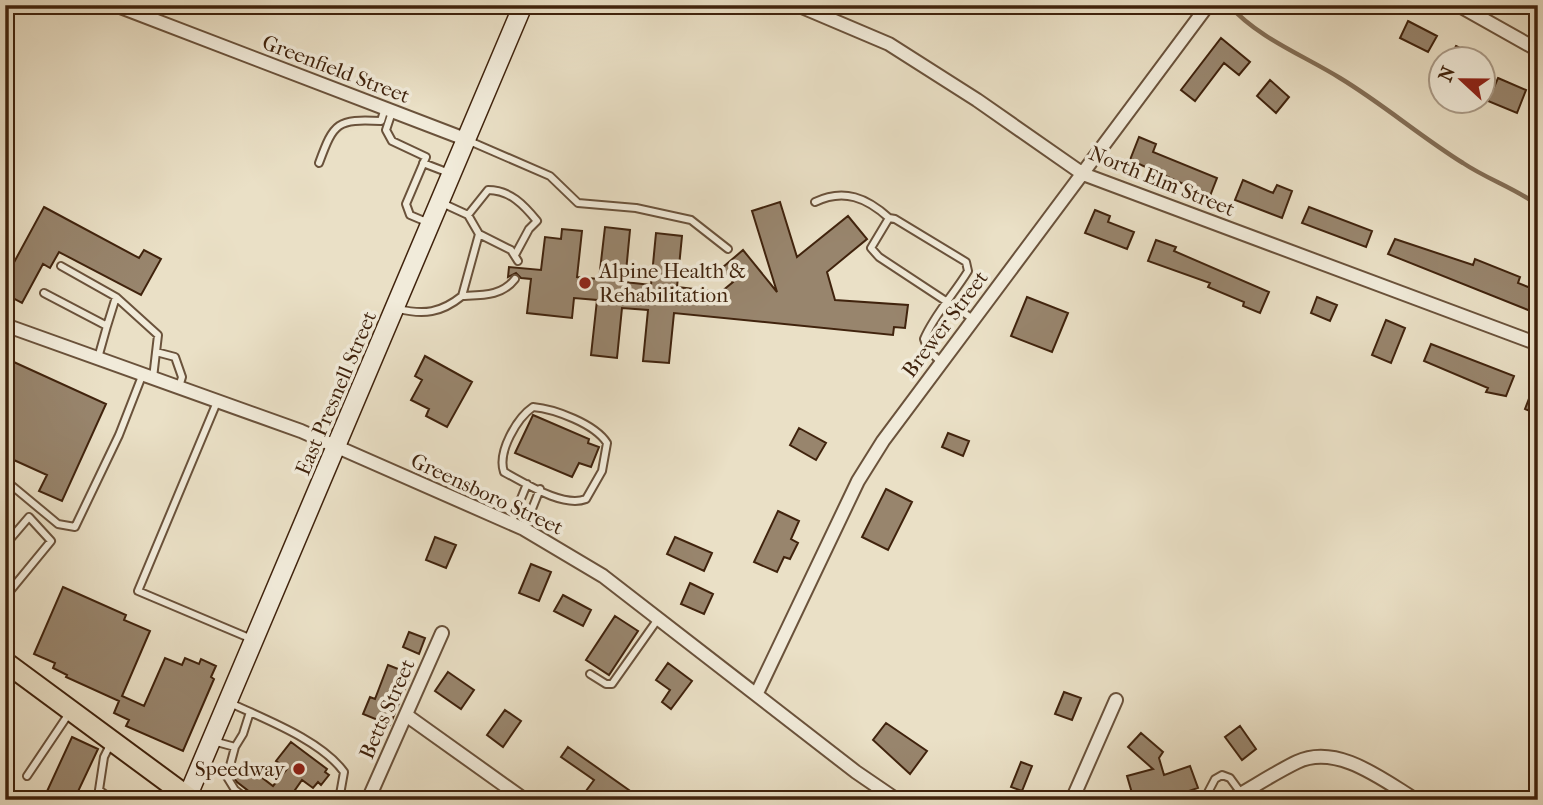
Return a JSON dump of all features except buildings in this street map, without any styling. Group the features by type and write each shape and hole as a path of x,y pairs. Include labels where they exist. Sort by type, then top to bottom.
{"main road":[{"name":"East Presnell Street","path":"189,799 211,741 523,5"},
{"path":"5,662 189,799"}],"street":[{"name":"Greenfield Street","path":"115,5 466,139"},
{"name":"North Elm Street","path":"797,5 888,44 977,100 1083,174 1538,344"},
{"path":"1458,5 1538,50"},
{"name":"Brewer Street","path":"757,693 858,481 941,362 1083,174 1203,7"},
{"name":"Greensboro Street","path":"5,325 338,446 524,529 603,576 757,693 879,795 897,800"},
{"name":"Betts Street","path":"368,800 442,633"},
{"path":"1072,800 1116,700"},
{"path":"406,715 525,800"},
{"path":"1237,797 1297,762 1320,756 1337,758 1416,800"}],"lane":[{"path":"319,163 330,134 340,125 353,119 381,121 389,110"},
{"path":"389,110 386,130 392,141 426,157 405,204 410,215 430,224"},
{"path":"466,139 550,176 578,203 636,208 691,220 728,249"},
{"path":"424,163 451,174"},
{"path":"440,202 465,214 479,234 502,244 516,258 528,229 537,221 525,206 504,193 488,190 465,214"},
{"path":"815,202 850,194 870,203 889,218 895,219 966,262 968,271 930,325 924,339 928,350 941,362"},
{"path":"889,218 871,248 878,257 973,319"},
{"path":"463,296 479,234"},
{"path":"5,480 58,524 75,527 147,378 156,352 158,335 116,297 61,266"},
{"path":"396,308 427,313 449,306 463,296 497,293 508,289 515,279"},
{"path":"44,293 107,326"},
{"path":"98,360 116,297"},
{"path":"156,352 169,354 179,365 182,377 179,389"},
{"path":"218,402 138,591 255,640"},
{"path":"533,407 577,422 603,436 607,443 602,471 586,499 574,501 527,484 504,472 501,465 519,422 533,407"},
{"path":"511,523 527,484"},
{"path":"524,529 540,489"},
{"path":"5,545 29,517 51,541 5,597"},
{"path":"590,674 606,684 612,684 659,617"},
{"path":"5,620 5,628"},
{"path":"229,702 281,726 337,761 345,772 339,800"},
{"path":"27,776 71,711"},
{"path":"248,800 235,790 227,777 234,747 243,734 250,712"},
{"path":"112,741 104,757 99,790 113,800"},
{"path":"211,741 234,747"},
{"path":"1204,800 1215,779 1222,775 1230,778 1237,797"}],"waterway":[{"path":"1229,5 1267,37 1356,88 1472,169 1538,205"}],"place":[{"name":"Alpine Health & Rehabilitation","path":"585,283"},
{"name":"Speedway","path":"299,769"}]}
